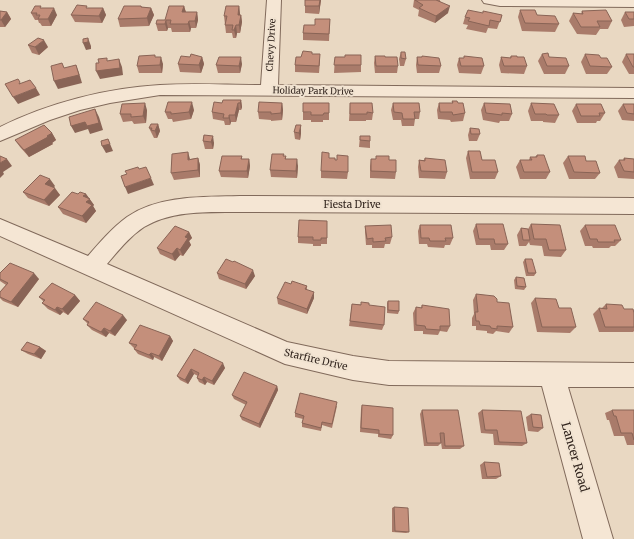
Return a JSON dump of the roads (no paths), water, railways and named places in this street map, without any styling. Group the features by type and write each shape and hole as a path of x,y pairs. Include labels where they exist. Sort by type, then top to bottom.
{"street":[{"name":"Chevy Drive","path":"269,90 274,0"},
{"path":"489,0 500,2 634,3"},
{"name":"Holiday Park Drive","path":"2,131 65,108 130,93 160,90 634,93"},
{"name":"Fiesta Drive","path":"92,267 120,236 142,218 166,209 199,205 634,206"},
{"name":"Starfire Drive","path":"0,227 285,353 353,368 389,373 634,375"},
{"name":"Lancer Road","path":"552,375 598,539"}]}
